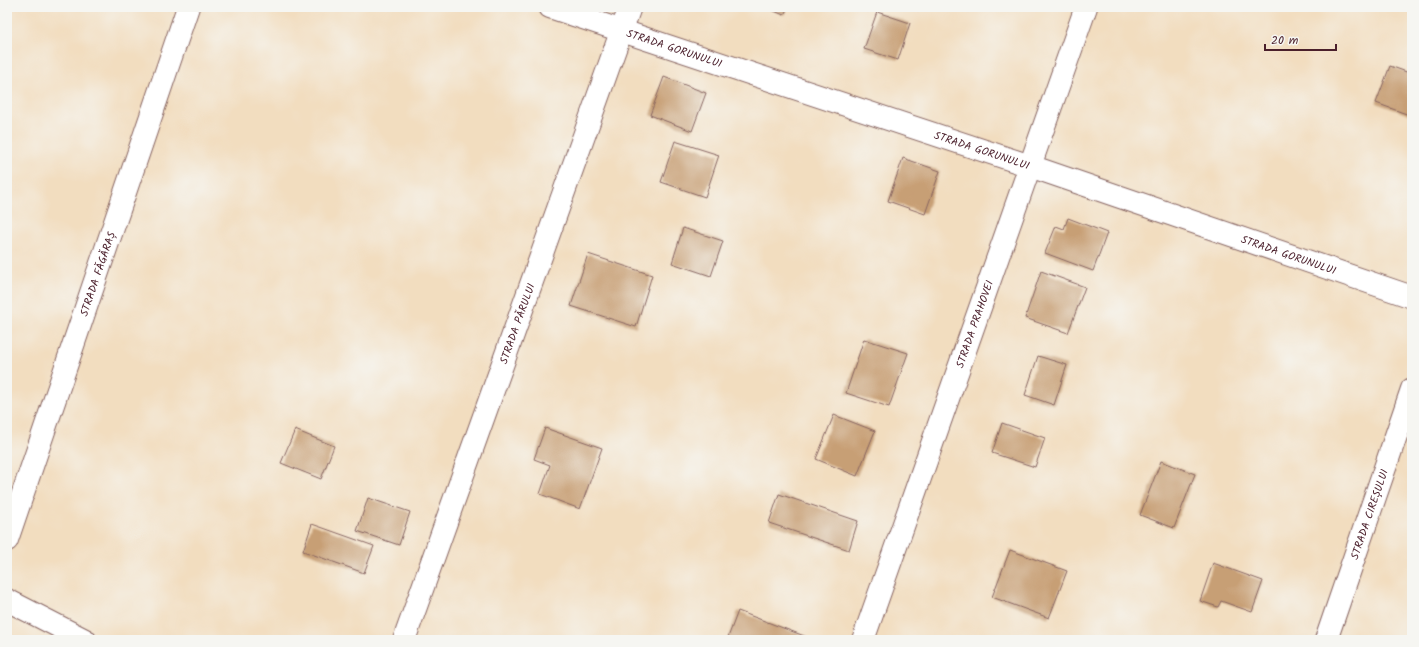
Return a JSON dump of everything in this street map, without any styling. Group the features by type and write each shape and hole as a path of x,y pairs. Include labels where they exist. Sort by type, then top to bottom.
{"street":[{"name":"STRADA FĂGĂRAȘ","path":"7,540 188,7"},
{"name":"STRADA GORUNULUI","path":"550,7 1030,166 1412,297"},
{"name":"STRADA PĂRULUI","path":"404,640 630,7"},
{"name":"STRADA PRAHOVEI","path":"863,640 1086,7"},
{"name":"STRADA CIREȘULUI","path":"1326,640 1412,389"},
{"path":"7,600 85,640"}],"building":[{"path":"764,7 788,7 784,15"},
{"path":"877,12 910,23 898,60 864,49"},
{"path":"1390,66 1412,74 1412,116 1376,103"},
{"path":"664,77 706,93 692,131 650,115"},
{"path":"675,141 719,155 705,197 661,182"},
{"path":"903,158 940,171 925,214 888,201"},
{"path":"1068,218 1107,233 1093,271 1045,253 1056,226 1064,229"},
{"path":"683,228 723,241 711,276 672,263"},
{"path":"588,254 652,275 636,327 571,306"},
{"path":"1041,271 1085,287 1068,333 1025,318"},
{"path":"864,339 908,353 889,407 846,393"},
{"path":"1038,356 1067,365 1054,405 1025,395"},
{"path":"834,415 875,431 857,476 816,459"},
{"path":"1002,423 1045,438 1035,467 992,453"},
{"path":"545,428 602,448 580,509 540,494 550,465 534,459"},
{"path":"295,430 334,446 321,479 281,463"},
{"path":"1161,461 1195,474 1174,528 1140,515"},
{"path":"779,494 858,521 849,550 769,523"},
{"path":"368,498 410,512 399,545 357,531"},
{"path":"312,524 374,546 364,573 303,551"},
{"path":"1010,550 1067,571 1049,618 992,597"},
{"path":"1213,563 1263,581 1252,612 1221,601 1218,607 1200,601"},
{"path":"738,611 815,640 727,640"}]}
